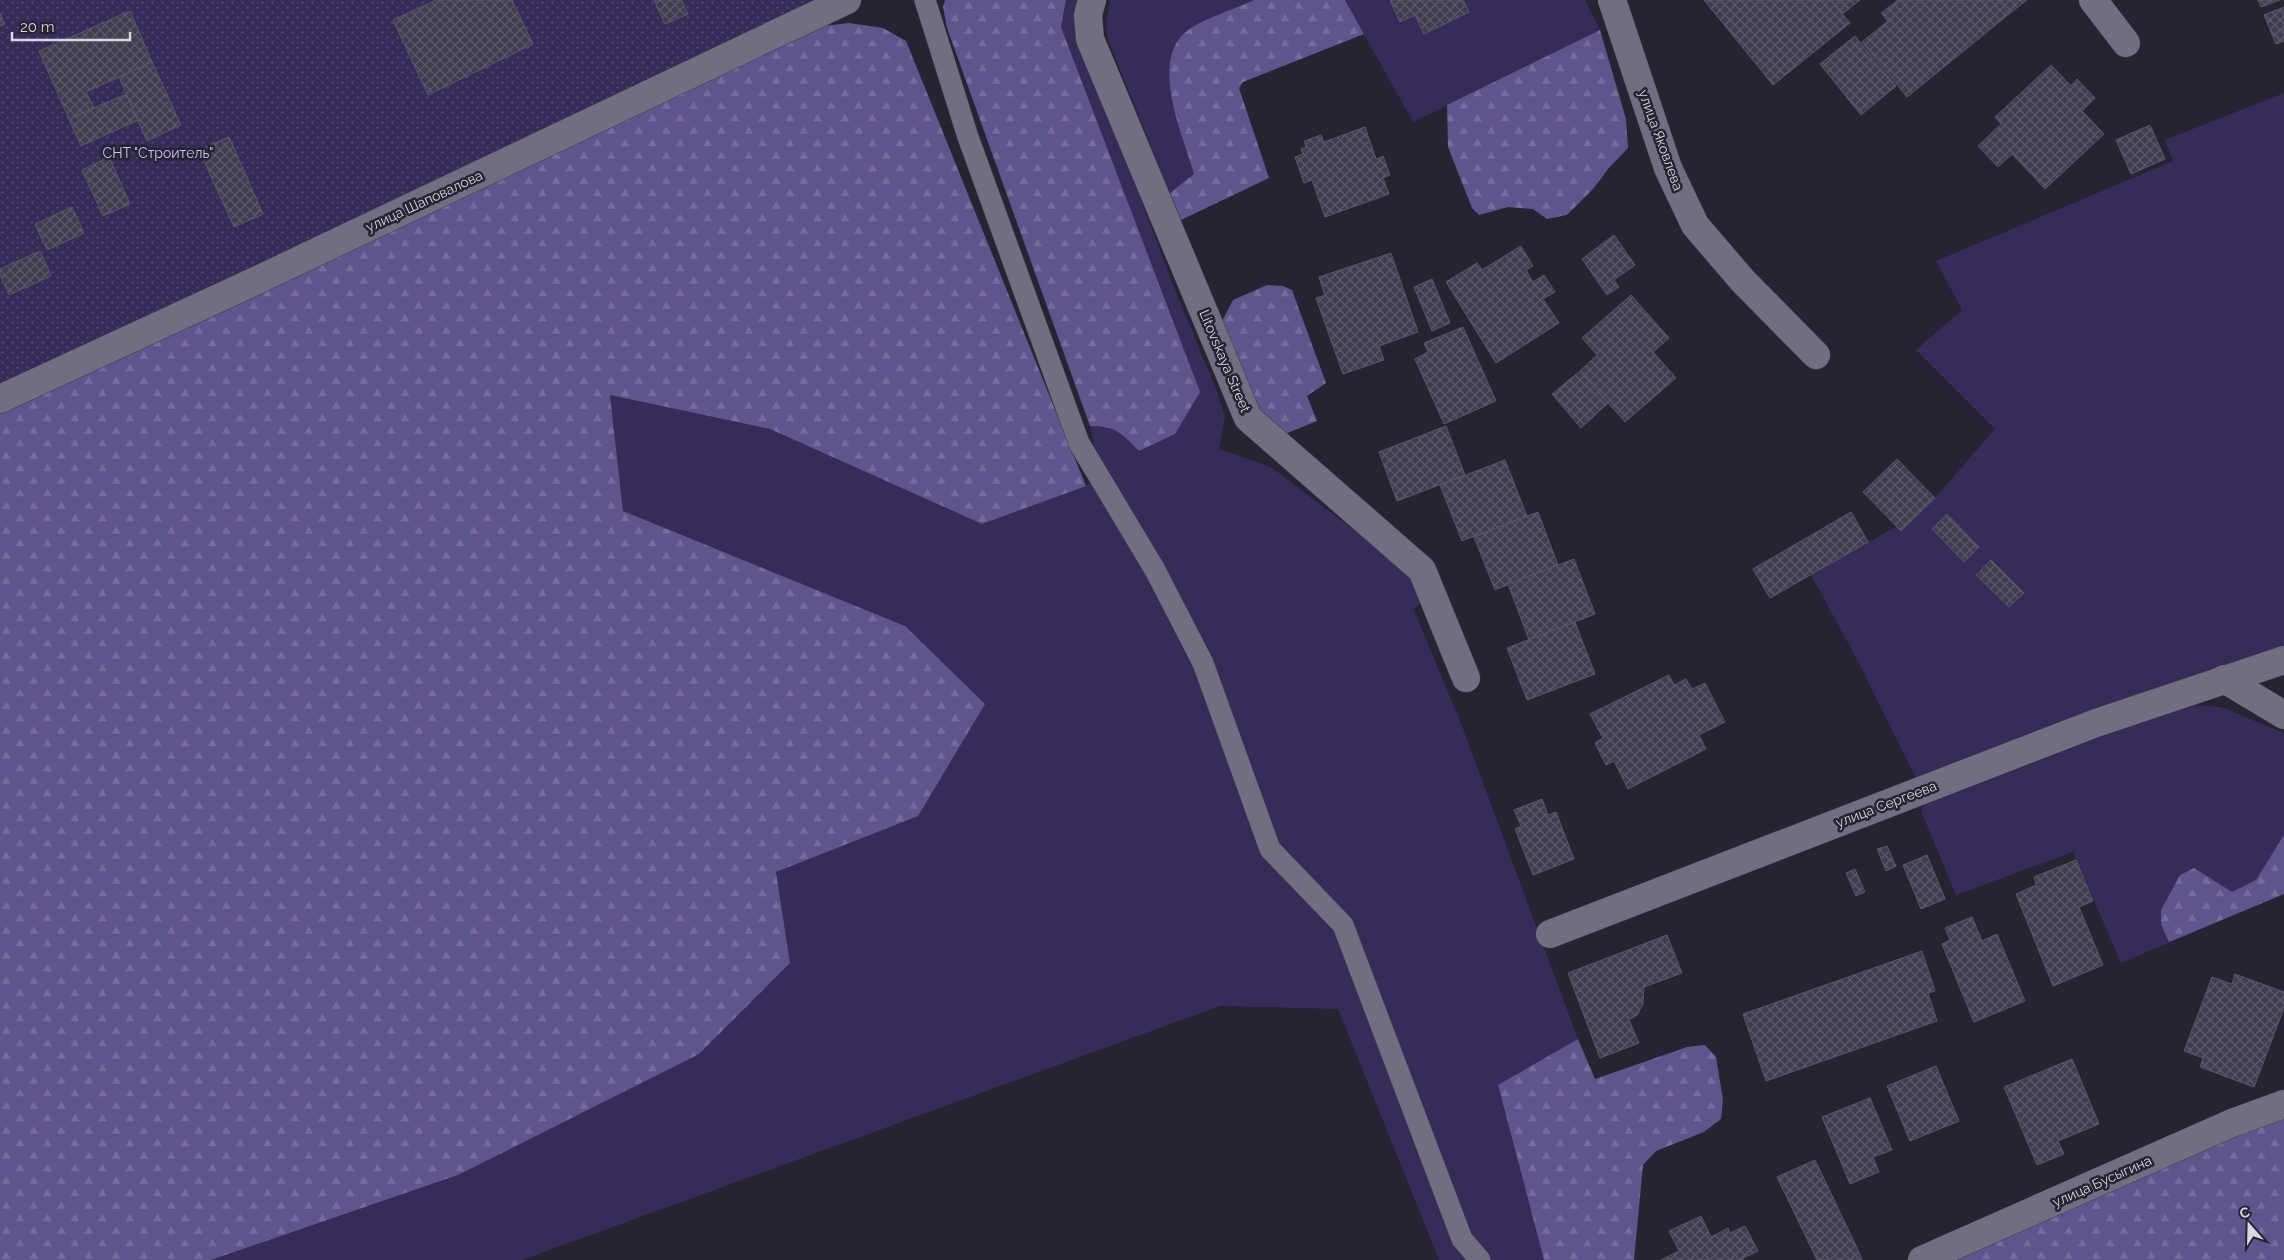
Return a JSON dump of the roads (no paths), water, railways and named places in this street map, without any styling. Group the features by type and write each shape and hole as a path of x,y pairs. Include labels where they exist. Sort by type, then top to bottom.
{"street":[{"name":"улица Шаповалова","path":"0,399 276,271 847,0"},
{"name":"Litovskaya Street","path":"1092,0 1088,15 1090,39 1248,418 1422,570 1466,678"},
{"name":"улица Яковлева","path":"1612,0 1668,168 1695,225 1743,281 1816,355"},
{"path":"2093,0 2126,43"},
{"name":"улица Сергеева","path":"1550,934 2096,723 2284,660"},
{"path":"2224,680 2284,715"},
{"name":"улица Бусыгина","path":"1922,1260 2232,1124 2284,1104"}],"lane":[{"path":"925,0 968,137 1079,443 1155,570 1203,662 1270,849 1343,925 1462,1239 1480,1260"}],"park label":[{"name":"СНТ \"Строитель\"","path":"158,153"}]}
